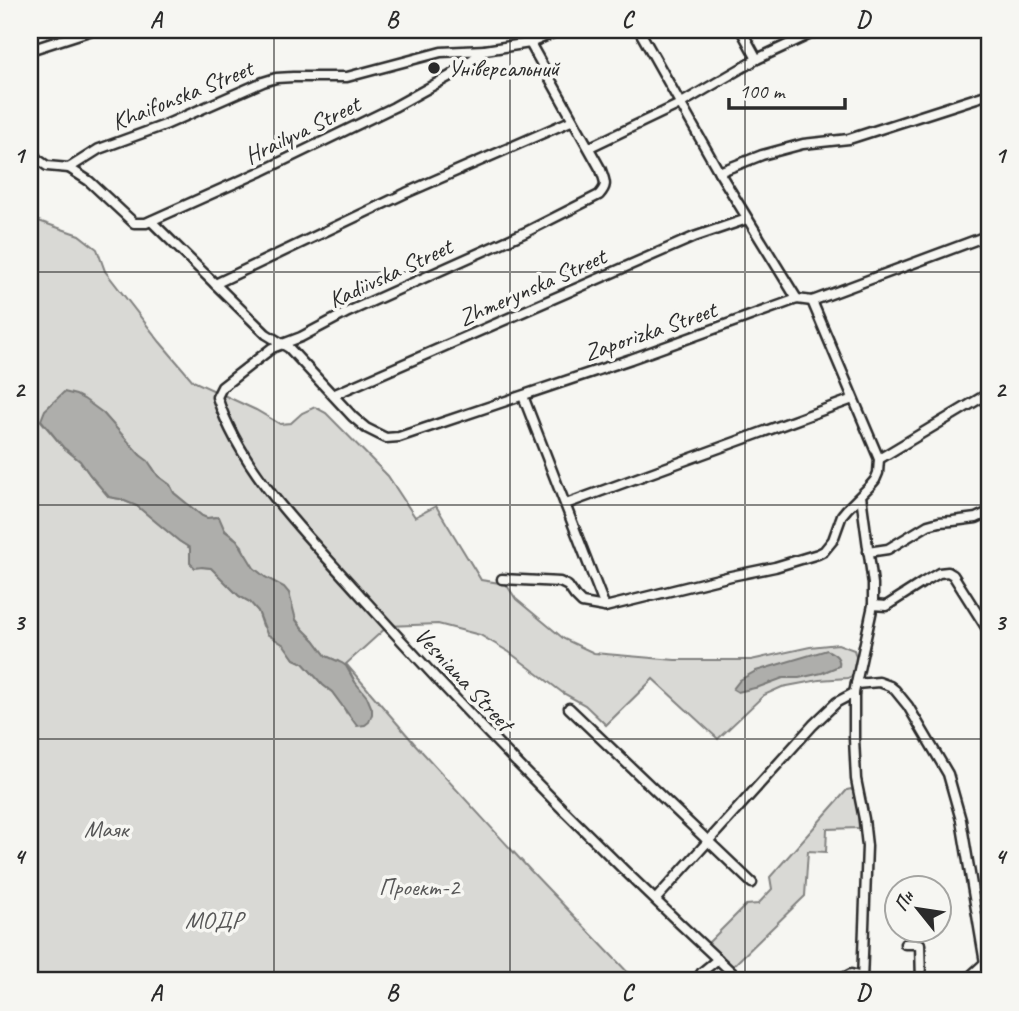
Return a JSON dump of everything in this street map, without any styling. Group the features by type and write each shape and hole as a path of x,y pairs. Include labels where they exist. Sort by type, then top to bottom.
{"street":[{"path":"30,50 92,30"},
{"name":"Hrailyva Street","path":"151,221 394,107 450,76 485,50 530,43 560,30"},
{"path":"639,30 719,172 797,299"},
{"path":"741,30 757,59"},
{"path":"530,43 590,147 680,104 757,59 819,30"},
{"name":"Khaifonska Street","path":"69,168 99,149 165,125 276,78 347,77 440,52 485,50"},
{"path":"719,172 762,155 803,144 849,139 989,94"},
{"path":"215,284 406,193 572,120"},
{"name":"Kadiivska Street","path":"217,397 222,387 272,348 293,341 348,312 592,200 605,189 606,184 590,147"},
{"path":"30,149 41,162 53,167 69,168 89,181 134,223 151,221 267,334 289,348 333,395"},
{"name":"Zhmerynska Street","path":"333,395 694,237 747,219"},
{"name":"Zaporizka Street","path":"333,395 366,428 386,438 399,437 797,299 812,301 989,235"},
{"path":"502,579 559,582 568,586 579,601 605,607 775,567 824,551 831,543 842,515 875,480 878,458 812,301"},
{"path":"878,458 989,393"},
{"path":"523,396 605,607"},
{"name":"Vesniana Street","path":"217,397 232,435 276,500 388,626 515,762 741,981"},
{"path":"566,504 853,399"},
{"path":"838,981 851,974 862,979 867,846 856,779 855,688 873,605 873,584 861,496"},
{"path":"868,552 888,549 928,525 976,518 989,512"},
{"path":"873,605 886,606 939,573 947,572 953,575 989,632"},
{"path":"656,899 836,702 855,688 879,682 890,685 908,706 948,774 961,820 989,977"},
{"path":"569,708 752,883"},
{"path":"920,944 921,981"},
{"path":"696,981 702,972 718,959"},
{"path":"965,981 987,961"}],"green space":[{"path":"30,218 79,235 97,249 105,271 193,381 280,424 291,423 302,413 315,407 326,413 388,476 415,517 436,506 481,580 506,584 516,599 564,639 594,653 675,660 751,660 810,647 838,644 854,650 857,660 854,675 782,687 764,695 718,739 653,679 606,725 585,705 563,693 509,652 480,635 438,624 388,626 346,664 530,870 636,981 30,981","holes":["58,399 103,413 158,476 170,485 174,493 202,516 215,517 242,546 254,569 265,577 326,656 349,670 355,682 346,712 332,692 303,663 294,659 285,645 263,626 258,611 250,602 239,596 211,568 202,567 191,555 190,548 137,506 109,497 80,461 63,447 41,421 51,404"]},
{"path":"851,789 856,794 859,828 827,829 826,852 808,851 805,896 729,970 705,946 746,905 758,904 772,889 770,877 847,790"}],"shaded area":[{"path":"64,392 84,399 103,413 148,461 158,476 170,485 174,493 202,516 219,517 225,531 237,540 254,568 284,587 289,593 296,620 301,627 326,656 346,666 367,697 372,709 369,722 357,726 332,692 303,663 294,659 284,645 267,634 258,611 250,602 239,596 211,568 195,568 190,563 190,548 137,506 109,497 41,420 45,410"},
{"path":"827,650 838,658 839,666 822,673 783,678 738,692 733,689 740,680 756,671"}],"place":[{"name":"Універсальний","path":"434,68"}],"park label":[{"name":"Маяк","path":"106,829"},
{"name":"Проект-2","path":"419,887"},
{"name":"МОДР","path":"214,920"}]}
